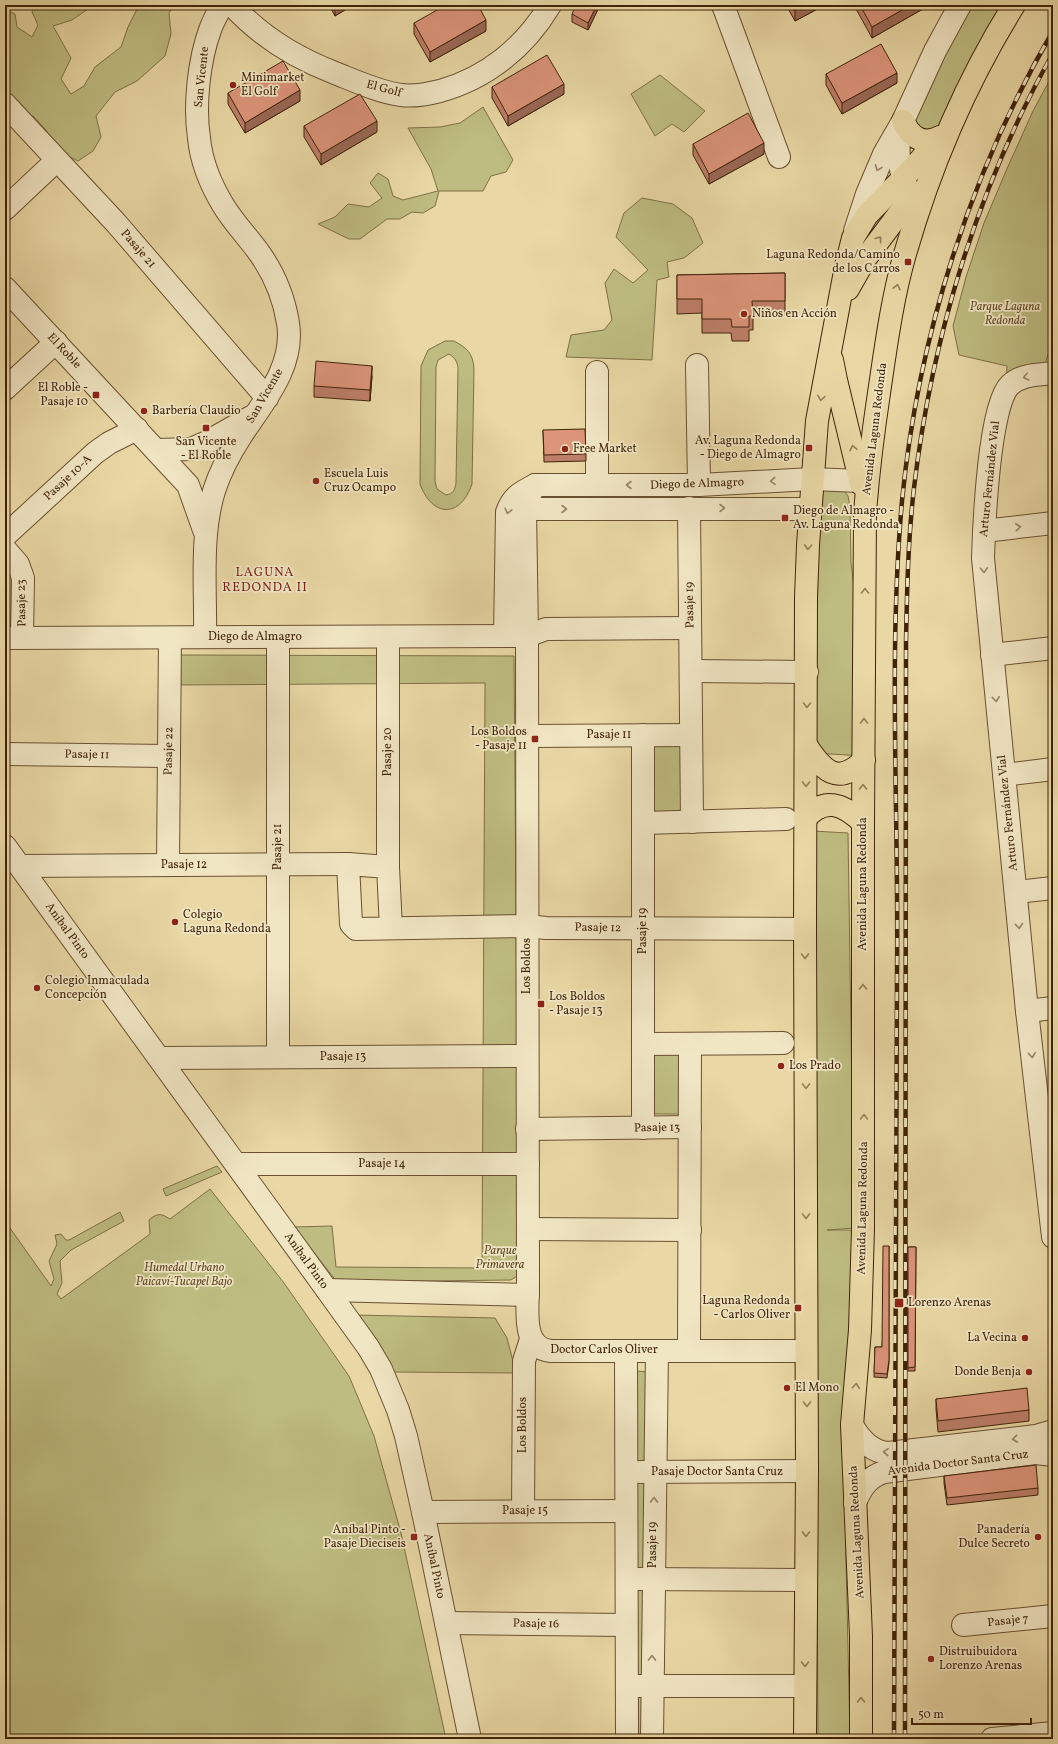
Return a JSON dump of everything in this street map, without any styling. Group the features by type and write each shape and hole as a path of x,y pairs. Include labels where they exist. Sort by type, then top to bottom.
{"main road":[{"path":"805,1739 807,1472 804,929 795,819 806,745 807,571 817,421 846,266 853,238 867,215 904,177 954,118 985,55 1014,5"},
{"name":"Avenida Laguna Redonda","path":"861,1739 861,1636 852,1425 860,1336 863,1229 865,513 873,435 894,302 905,254 922,198 954,118"},
{"path":"903,121 910,134 917,139 928,141 938,138"},
{"path":"839,309 858,270 906,202 908,187 904,177"},
{"path":"831,346 836,380 860,481 865,513"},
{"path":"806,745 820,766 834,773 850,771 864,760"},
{"path":"795,819 829,805 844,808 853,813 863,823"}],"street":[{"name":"San Vicente","path":"205,637 206,539 210,504 219,476 234,447 261,407 280,374 289,342 288,324 278,287 260,254 222,204 206,170 198,138 198,104 201,66 210,28 222,5"},
{"name":"El Golf","path":"232,5 247,21 276,44 300,57 352,80 401,95 432,93 453,87 492,68 505,58 538,24 550,5"},
{"path":"723,5 779,157"},
{"path":"853,238 867,194 884,154 903,121 935,51 960,5"},
{"name":"Pasaje 21","path":"5,104 116,223 261,407"},
{"path":"903,121 897,150 899,165 904,177"},
{"path":"5,209 57,160"},
{"name":"El Roble","path":"5,288 188,485 201,519 206,539"},
{"path":"5,389 56,342"},
{"path":"696,365 699,485"},
{"path":"597,372 597,485"},
{"name":"Arturo Fernández Vial","path":"1053,373 1022,377 1014,381 1004,391 996,416 985,503 984,531 984,574 1027,1011 1047,1129 1053,1236"},
{"path":"156,450 191,449 208,442 261,407"},
{"name":"Pasaje 10-A","path":"5,536 95,453 109,443 137,430"},
{"name":"Diego de Almagro","path":"505,636 507,512 512,501 520,492 535,485 699,485 812,479 860,481"},
{"path":"535,485 528,498 525,509 527,636 546,629 690,628"},
{"name":"Pasaje 19","path":"689,508 692,822"},
{"name":"Diego de Almagro","path":"525,509 810,509"},
{"path":"984,531 1053,523"},
{"name":"Pasaje 23","path":"5,549 18,564 23,578 14,638"},
{"name":"Diego de Almagro","path":"14,638 527,636"},
{"name":"Los Boldos","path":"527,636 528,1295"},
{"name":"Pasaje 21","path":"278,637 278,1058"},
{"name":"Pasaje 20","path":"388,637 388,867"},
{"name":"Pasaje 22","path":"168,865 170,638"},
{"path":"992,655 1053,648"},
{"path":"691,671 807,672"},
{"name":"Pasaje 19","path":"643,735 644,1128"},
{"name":"Pasaje 11","path":"527,736 691,735"},
{"name":"Pasaje 11","path":"5,754 169,756"},
{"path":"1004,774 1053,769"},
{"path":"643,823 795,819"},
{"name":"Aníbal Pinto","path":"5,846 160,1058 368,1347 382,1369 406,1436 470,1739"},
{"name":"Pasaje 12","path":"348,864 351,924 356,929 527,926 546,928 804,929"},
{"name":"Pasaje 12","path":"20,866 348,864 388,867"},
{"path":"388,867 391,928"},
{"path":"1016,892 1053,888"},
{"path":"1027,1011 1053,1008"},
{"path":"643,1044 783,1043"},
{"path":"689,1350 690,1044"},
{"name":"Pasaje 13","path":"160,1058 527,1056"},
{"name":"Pasaje 13","path":"527,1129 690,1127"},
{"name":"Pasaje 14","path":"236,1164 528,1164"},
{"path":"528,1228 690,1230"},
{"path":"327,1290 528,1295 529,1330 531,1339"},
{"name":"Los Boldos","path":"523,1511 524,1361 531,1339"},
{"name":"Doctor Carlos Oliver","path":"531,1339 539,1348 545,1350 806,1351"},
{"path":"626,1351 627,1739"},
{"name":"Pasaje 19","path":"652,1739 654,1473 657,1351"},
{"name":"Avenida Doctor Santa Cruz","path":"852,1425 870,1447 882,1453 1036,1436 1053,1431"},
{"name":"Avenida Doctor Santa Cruz","path":"855,1504 865,1484 877,1474 884,1472 1036,1453 1053,1455"},
{"name":"Pasaje Doctor Santa Cruz","path":"626,1471 654,1473 807,1472"},
{"name":"Pasaje 15","path":"423,1512 626,1511"},
{"path":"627,1578 653,1580 805,1580"},
{"name":"Pasaje 7","path":"963,1625 1053,1616"},
{"name":"Pasaje 16","path":"446,1623 626,1625"},
{"path":"627,1685 805,1686"},
{"path":"992,1739 1053,1733"}],"green space":[{"path":"36,5 87,5 88,9 72,20 53,26 71,58 61,79 71,94 84,86 95,67 121,47 128,27 139,5 174,5 169,13 171,34 165,56 137,81 115,92 96,116 101,137 93,151 78,161 58,151 46,130 33,116 15,118 5,107 5,9 15,14 17,27 32,37 38,25 32,12"},
{"path":"970,5 1003,5 939,126 926,136 914,120 924,95"},
{"name":"Parque Laguna Redonda","path":"1053,74 1053,338 1043,371 1006,385 1007,366 959,355 953,326 966,277 984,223 1033,111"},
{"path":"660,75 705,111 684,132 672,124 655,136 631,94"},
{"path":"483,107 513,160 506,172 491,176 483,191 439,191 435,206 423,213 412,212 400,219 387,219 360,239 349,239 318,224 335,217 348,204 369,207 382,198 370,183 378,173 388,179 393,196 403,200 438,191 431,169 408,128 440,127 460,123"},
{"path":"642,198 673,204 692,218 703,243 684,258 667,262 669,277 657,280 652,360 566,357 571,335 604,330 612,320 605,283 614,269 633,283 648,270 616,237 624,213"},
{"path":"445,341 454,341 462,346 471,355 474,369 472,484 467,495 460,503 453,508 446,510 439,508 432,503 425,495 420,484 421,366 428,350","holes":["449,354 457,363 458,368 456,483 453,491 446,495 437,489 435,481 436,367 438,360"]},
{"path":"821,485 841,486 848,496 850,507 851,562 855,596 864,756 813,753 816,532"},
{"name":"Parque Primavera","path":"179,655 514,656 519,1275 511,1280 337,1282 294,1227 332,1226 336,1267 482,1268 485,683 178,685"},
{"path":"648,740 683,741 684,812 648,814"},
{"path":"813,831 848,833 854,1228 827,1230 854,1230 852,1319 845,1373 845,1513 850,1739 818,1739"},
{"path":"650,1044 687,1044 687,1114 651,1114"},
{"path":"217,1166 222,1172 166,1196 163,1189"},
{"name":"Humedal Urbano Paicaví-Tucapel Bajo","path":"210,1189 284,1283 349,1376 374,1436 401,1533 446,1739 5,1739 5,1221 51,1286 54,1279 49,1261 57,1244 55,1235 61,1234 66,1240 69,1240 120,1212 124,1221 71,1250 60,1261 62,1283 57,1294 61,1299 150,1234 149,1220 157,1215 170,1219"},
{"path":"354,1315 495,1318 507,1338 516,1373 394,1372"},
{"path":"636,1371 649,1372 646,1739 632,1739"}],"building":[{"path":"446,5 478,5 486,20 430,52 414,23"},
{"path":"576,5 597,5 588,23 572,14"},
{"path":"792,5 805,5 795,10"},
{"path":"860,5 911,5 872,27"},
{"path":"881,44 897,73 842,103 826,74"},
{"path":"547,55 564,84 508,116 492,87"},
{"path":"283,61 300,90 245,123 228,93"},
{"path":"360,94 377,121 321,154 304,126"},
{"path":"748,113 764,143 709,174 693,144"},
{"name":"Niños en Acción","path":"785,273 785,301 752,301 753,316 749,316 749,327 732,327 731,319 702,319 702,299 677,299 677,275"},
{"path":"316,361 372,366 370,390 314,386"},
{"name":"Free Market","path":"585,429 586,454 544,455 543,430"},
{"path":"1049,1080 1053,1080 1053,1110 1051,1110"},
{"path":"883,1246 889,1246 889,1360 887,1374 874,1373 875,1347 882,1347"},
{"path":"908,1247 916,1247 915,1367 908,1368"},
{"path":"1027,1388 1029,1410 938,1421 936,1399"},
{"path":"1036,1465 1038,1488 947,1498 944,1476"}],"railway":[{"path":"894,1739 897,913 895,677 898,560 902,501 910,440 921,378 935,318 952,258 973,199 997,141 1023,85 1053,31"},
{"path":"905,1739 906,642 910,526 922,431 933,375 946,319 962,263 1002,156 1026,104 1053,53"}],"place":[{"name":"Minimarket El Golf","path":"233,85"},
{"name":"Laguna Redonda/Camino de los Carros","path":"908,262"},
{"name":"Niños en Acción","path":"744,314"},
{"name":"El Roble - Pasaje 10","path":"96,395"},
{"name":"Barbería Claudio","path":"144,411"},
{"name":"San Vicente - El Roble","path":"206,428"},
{"name":"Av. Laguna Redonda - Diego de Almagro","path":"809,448"},
{"name":"Free Market","path":"565,449"},
{"name":"Escuela Luis Cruz Ocampo","path":"316,481"},
{"name":"Diego de Almagro - Av. Laguna Redonda","path":"785,518"},
{"name":"Los Boldos - Pasaje 11","path":"535,739"},
{"name":"Colegio Laguna Redonda","path":"175,922"},
{"name":"Colegio Inmaculada Concepción","path":"37,988"},
{"name":"Los Boldos - Pasaje 13","path":"541,1004"},
{"name":"Los Prado","path":"781,1066"},
{"name":"Lorenzo Arenas","path":"899,1303"},
{"name":"Laguna Redonda - Carlos Oliver","path":"798,1308"},
{"name":"La Vecina","path":"1025,1338"},
{"name":"Donde Benja","path":"1029,1372"},
{"name":"El Mono","path":"787,1388"},
{"name":"Aníbal Pinto - Pasaje Dieciseis","path":"414,1537"},
{"name":"Panadería Dulce Secreto","path":"1038,1537"},
{"name":"Distruibuidora Lorenzo Arenas","path":"931,1659"}],"district":[{"name":"LAGUNA REDONDA II","path":"265,580"}]}
